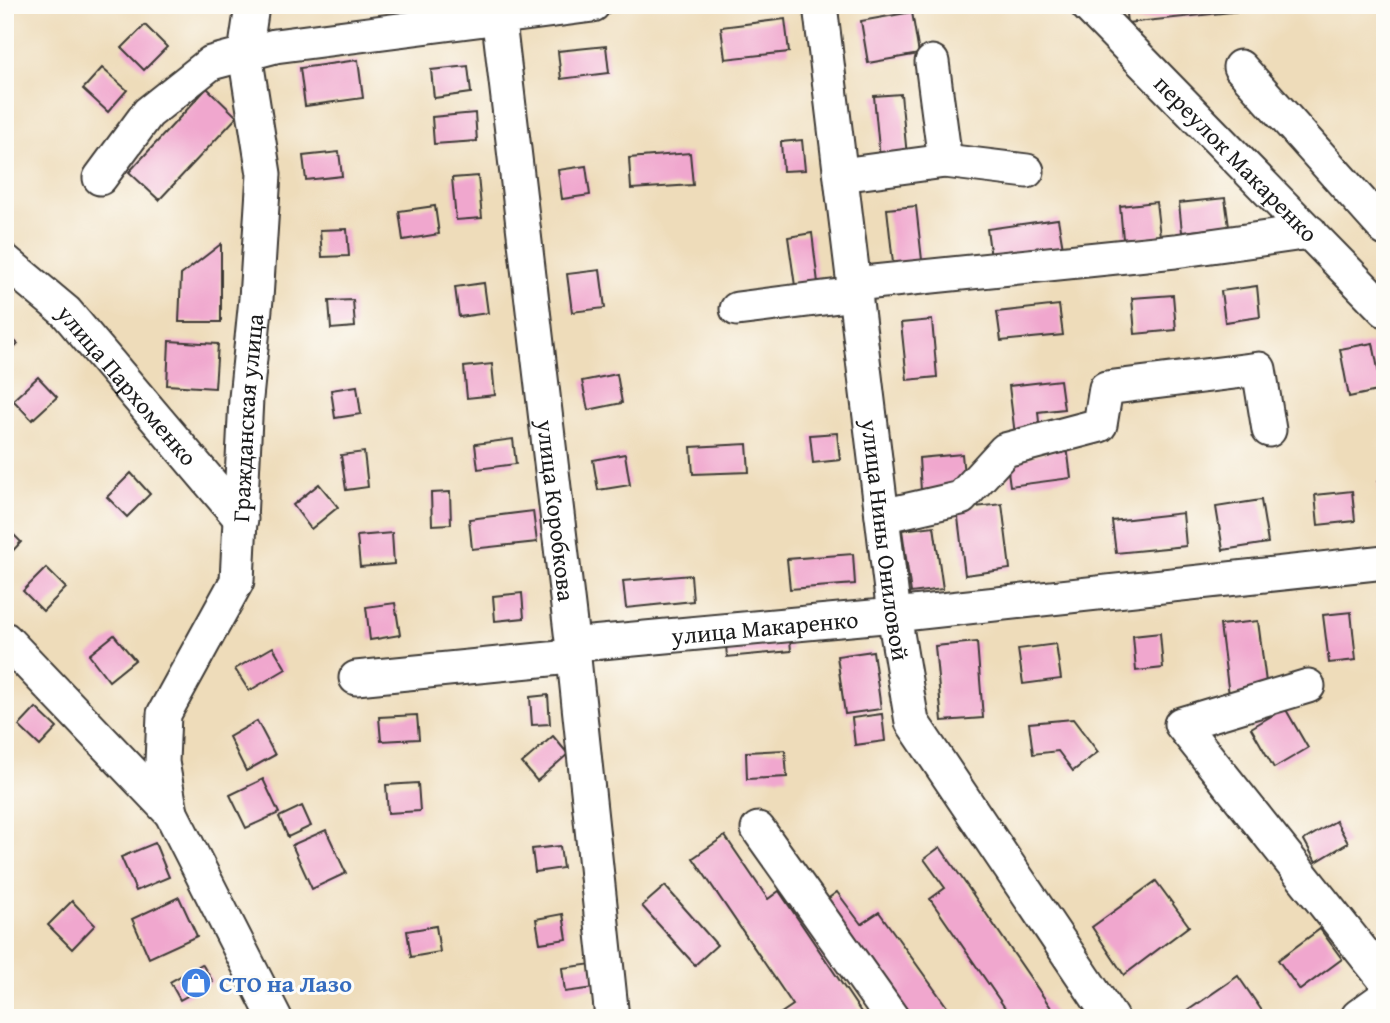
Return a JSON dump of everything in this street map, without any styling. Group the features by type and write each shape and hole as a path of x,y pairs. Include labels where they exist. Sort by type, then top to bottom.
{"main road":[{"path":"1360,1018 1385,1000"}],"street":[{"name":"Гражданская улица","path":"171,813 162,762 164,714 237,581 246,398 264,174 246,54 250,5"},
{"path":"100,178 148,113 211,63 275,46 498,11 593,5"},
{"name":"улица Нины Ониловой","path":"820,5 894,615 912,722 1111,1018"},
{"name":"переулок Макаренко","path":"1087,5 1310,232 1380,293"},
{"name":"улица Коробкова","path":"498,11 573,649 612,1018"},
{"path":"932,62 945,161"},
{"path":"1240,67 1385,229"},
{"path":"841,175 945,161 1027,170"},
{"path":"737,309 855,289 1310,232"},
{"name":"улица Пархоменко","path":"5,261 66,312 241,519"},
{"path":"882,516 961,498 1005,450 1100,425 1107,388 1259,369 1269,430"},
{"name":"улица Макаренко","path":"356,678 560,658 580,644 894,615 1385,562"},
{"path":"5,639 171,813 275,1018"},
{"path":"1308,686 1181,724 1385,980"},
{"path":"758,829 892,1018"}],"building":[{"path":"1125,5 1250,5 1250,10 1127,23"},
{"path":"912,12 919,54 868,63 861,21"},
{"path":"785,19 789,52 725,59 721,27"},
{"path":"145,25 167,47 144,70 122,48"},
{"path":"606,46 609,73 561,79 558,51"},
{"path":"358,60 363,98 305,106 300,68"},
{"path":"468,66 471,93 434,98 431,70"},
{"path":"102,68 127,90 108,112 83,89"},
{"path":"207,88 237,117 159,200 129,172"},
{"path":"901,94 907,156 880,159 874,96"},
{"path":"475,113 477,141 434,144 432,117"},
{"path":"802,140 805,170 783,171 781,142"},
{"path":"339,152 342,176 306,180 303,156"},
{"path":"690,153 693,185 631,189 629,158"},
{"path":"586,166 590,195 562,199 558,170"},
{"path":"478,176 482,218 456,220 452,178"},
{"path":"1225,198 1229,227 1182,232 1179,203"},
{"path":"1156,202 1160,236 1123,239 1120,206"},
{"path":"435,206 439,234 403,240 399,211"},
{"path":"916,206 923,269 894,272 887,209"},
{"path":"1058,219 1063,248 991,258 987,229"},
{"path":"347,229 349,256 322,257 320,230"},
{"path":"812,233 818,283 795,286 788,237"},
{"path":"221,244 221,322 179,322 181,275"},
{"path":"600,270 605,308 572,312 567,274"},
{"path":"484,283 488,313 459,317 455,287"},
{"path":"1257,286 1260,317 1225,322 1221,291"},
{"path":"1173,295 1176,330 1135,334 1132,298"},
{"path":"353,300 355,327 331,329 329,301"},
{"path":"1059,305 1063,335 1001,341 997,312"},
{"path":"932,320 937,377 907,380 901,323"},
{"path":"5,332 18,344 5,358"},
{"path":"169,341 218,344 215,388 167,385"},
{"path":"1373,343 1382,390 1349,397 1340,349"},
{"path":"492,364 495,395 467,398 464,367"},
{"path":"617,374 622,403 588,410 582,381"},
{"path":"38,377 57,397 32,420 13,400"},
{"path":"1060,380 1064,409 1038,412 1040,432 1015,435 1009,386"},
{"path":"357,386 361,414 335,418 331,390"},
{"path":"837,433 840,460 813,463 810,435"},
{"path":"513,439 516,464 478,469 475,444"},
{"path":"747,444 749,472 693,474 691,447"},
{"path":"1067,446 1071,478 1010,486 1007,464"},
{"path":"364,452 368,487 346,490 341,455"},
{"path":"625,454 630,485 598,490 593,460"},
{"path":"962,454 965,487 921,491 919,458"},
{"path":"131,473 150,494 127,517 107,497"},
{"path":"1385,481 1385,516 1381,517 1378,482"},
{"path":"319,484 338,507 311,529 293,505"},
{"path":"1352,491 1355,521 1318,525 1315,495"},
{"path":"450,492 451,524 432,525 431,493"},
{"path":"1261,500 1268,543 1223,550 1216,507"},
{"path":"1002,504 1010,569 965,575 957,509"},
{"path":"533,511 537,542 472,549 469,519"},
{"path":"1183,513 1186,546 1116,553 1112,521"},
{"path":"5,526 21,542 5,559"},
{"path":"934,526 943,589 911,593 902,530"},
{"path":"392,533 394,564 360,567 357,536"},
{"path":"853,554 855,584 790,589 787,559"},
{"path":"46,568 66,588 43,611 23,591"},
{"path":"691,575 693,601 626,608 623,581"},
{"path":"522,593 524,618 495,621 493,596"},
{"path":"395,603 400,635 370,640 366,607"},
{"path":"1351,612 1356,660 1329,663 1323,615"},
{"path":"1258,621 1267,690 1229,695 1220,625"},
{"path":"789,628 791,651 727,657 725,634"},
{"path":"1160,633 1163,668 1136,671 1133,636"},
{"path":"114,635 135,660 109,681 89,655"},
{"path":"977,642 983,718 942,721 935,646"},
{"path":"1056,644 1061,679 1023,684 1018,649"},
{"path":"273,647 286,669 249,691 235,669"},
{"path":"873,651 881,709 845,714 837,656"},
{"path":"548,695 550,724 532,725 530,697"},
{"path":"36,708 57,728 40,746 19,726"},
{"path":"1285,708 1308,748 1274,768 1251,728"},
{"path":"882,714 885,741 855,745 852,718"},
{"path":"417,715 419,739 381,741 379,717"},
{"path":"1073,719 1098,752 1073,771 1058,751 1033,754 1029,723"},
{"path":"257,721 275,755 246,771 229,737"},
{"path":"553,736 568,754 537,781 522,763"},
{"path":"785,750 787,777 747,779 746,752"},
{"path":"263,779 279,813 246,828 230,795"},
{"path":"418,783 420,811 388,813 386,785"},
{"path":"302,806 311,826 288,837 279,817"},
{"path":"1336,821 1348,843 1316,862 1304,840"},
{"path":"326,830 346,873 312,889 292,845"},
{"path":"725,836 768,899 779,891 865,1018 774,1018 793,1005 693,858"},
{"path":"155,843 169,877 136,891 121,857"},
{"path":"560,846 563,868 535,872 532,849"},
{"path":"940,847 1058,1018 1012,1018 930,899 945,888 924,859"},
{"path":"1156,881 1189,926 1124,975 1092,927"},
{"path":"665,886 717,945 695,965 642,906"},
{"path":"837,892 861,924 879,912 955,1018 898,1018 818,906"},
{"path":"179,897 197,936 149,958 132,919"},
{"path":"72,901 95,925 72,949 48,925"},
{"path":"563,914 567,939 540,943 536,919"},
{"path":"436,926 440,952 411,957 407,931"},
{"path":"1320,929 1342,959 1300,990 1278,960"},
{"path":"202,964 213,982 180,1000 170,982"},
{"path":"592,964 595,988 565,992 562,968"},
{"path":"1238,976 1267,1018 1177,1018"}],"place":[{"name":"СТО на Лазо","path":"196,983"}]}
